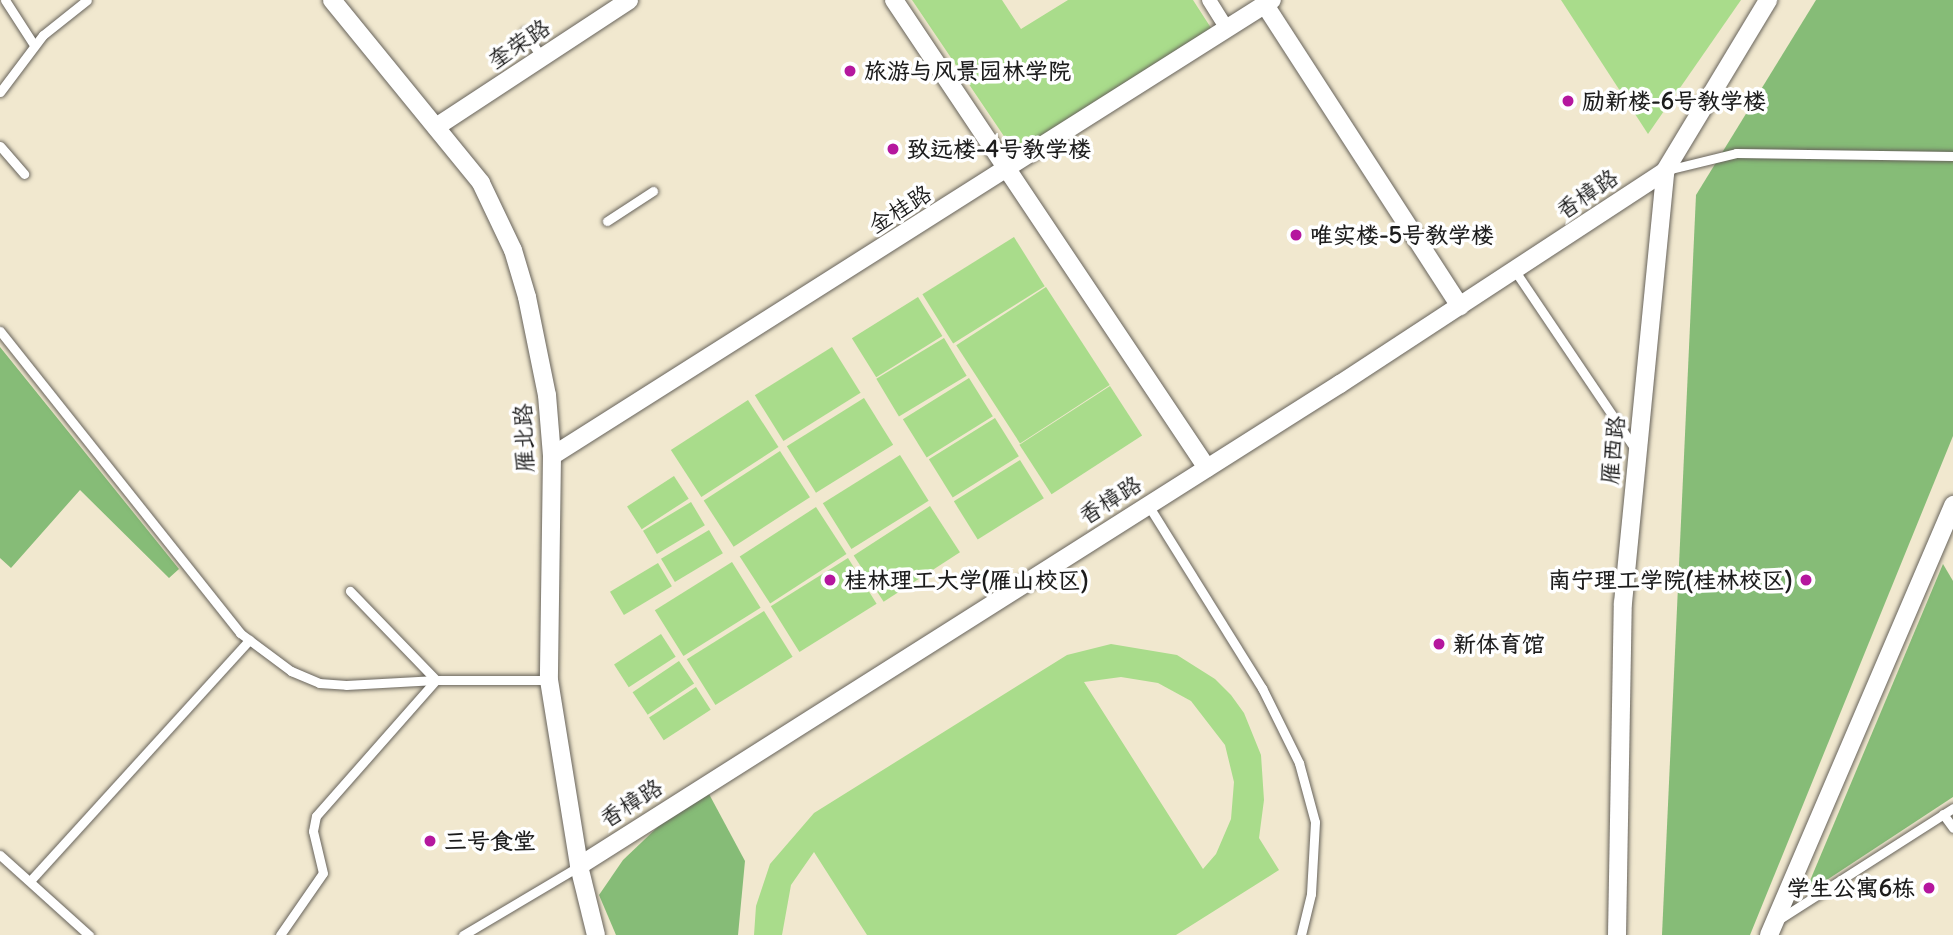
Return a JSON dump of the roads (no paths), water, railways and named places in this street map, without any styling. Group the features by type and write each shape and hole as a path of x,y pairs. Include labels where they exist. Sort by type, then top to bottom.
{"street":[{"name":"雁北路","path":"332,0 481,183 513,250 547,395 552,456 549,680 579,866 596,935"},
{"name":"奎荣路","path":"436,127 629,0"},
{"path":"894,0 1207,467"},
{"path":"1209,0 1227,29"},
{"name":"雁西路","path":"1617,935 1622,603 1665,171 1768,0"},
{"path":"1266,2 1460,307"},
{"name":"金桂路","path":"552,456 1009,169 1266,2"},
{"name":"香樟路","path":"579,866 1460,307 1665,171"},
{"path":"1771,929 1953,505"}],"lane":[{"path":"5,0 34,45"},
{"path":"0,92 34,45 88,0"},
{"path":"525,32 542,58"},
{"path":"0,146 24,174"},
{"path":"1665,171 1736,153 1953,156"},
{"path":"607,221 653,191"},
{"path":"1515,271 1637,452"},
{"path":"0,331 250,640 290,671 319,682 549,680"},
{"path":"1149,505 1262,688 1299,764 1315,822 1311,894 1301,935"},
{"path":"350,591 436,680"},
{"path":"30,881 250,640"},
{"path":"280,935 323,873 313,831 316,816 436,680"},
{"path":"1771,929 1953,808"},
{"path":"1943,814 1953,828"},
{"path":"0,855 89,935"},
{"path":"463,935 579,866"}],"place":[{"name":"旅游与风景园林学院","path":"850,71"},
{"name":"励新楼-6号教学楼","path":"1568,101"},
{"name":"致远楼-4号教学楼","path":"893,149"},
{"name":"唯实楼-5号教学楼","path":"1296,235"},
{"name":"桂林理工大学(雁山校区)","path":"830,580"},
{"name":"南宁理工学院(桂林校区)","path":"1806,580"},
{"name":"新体育馆","path":"1439,644"},
{"name":"三号食堂","path":"430,841"},
{"name":"学生公寓6栋","path":"1929,888"}]}
